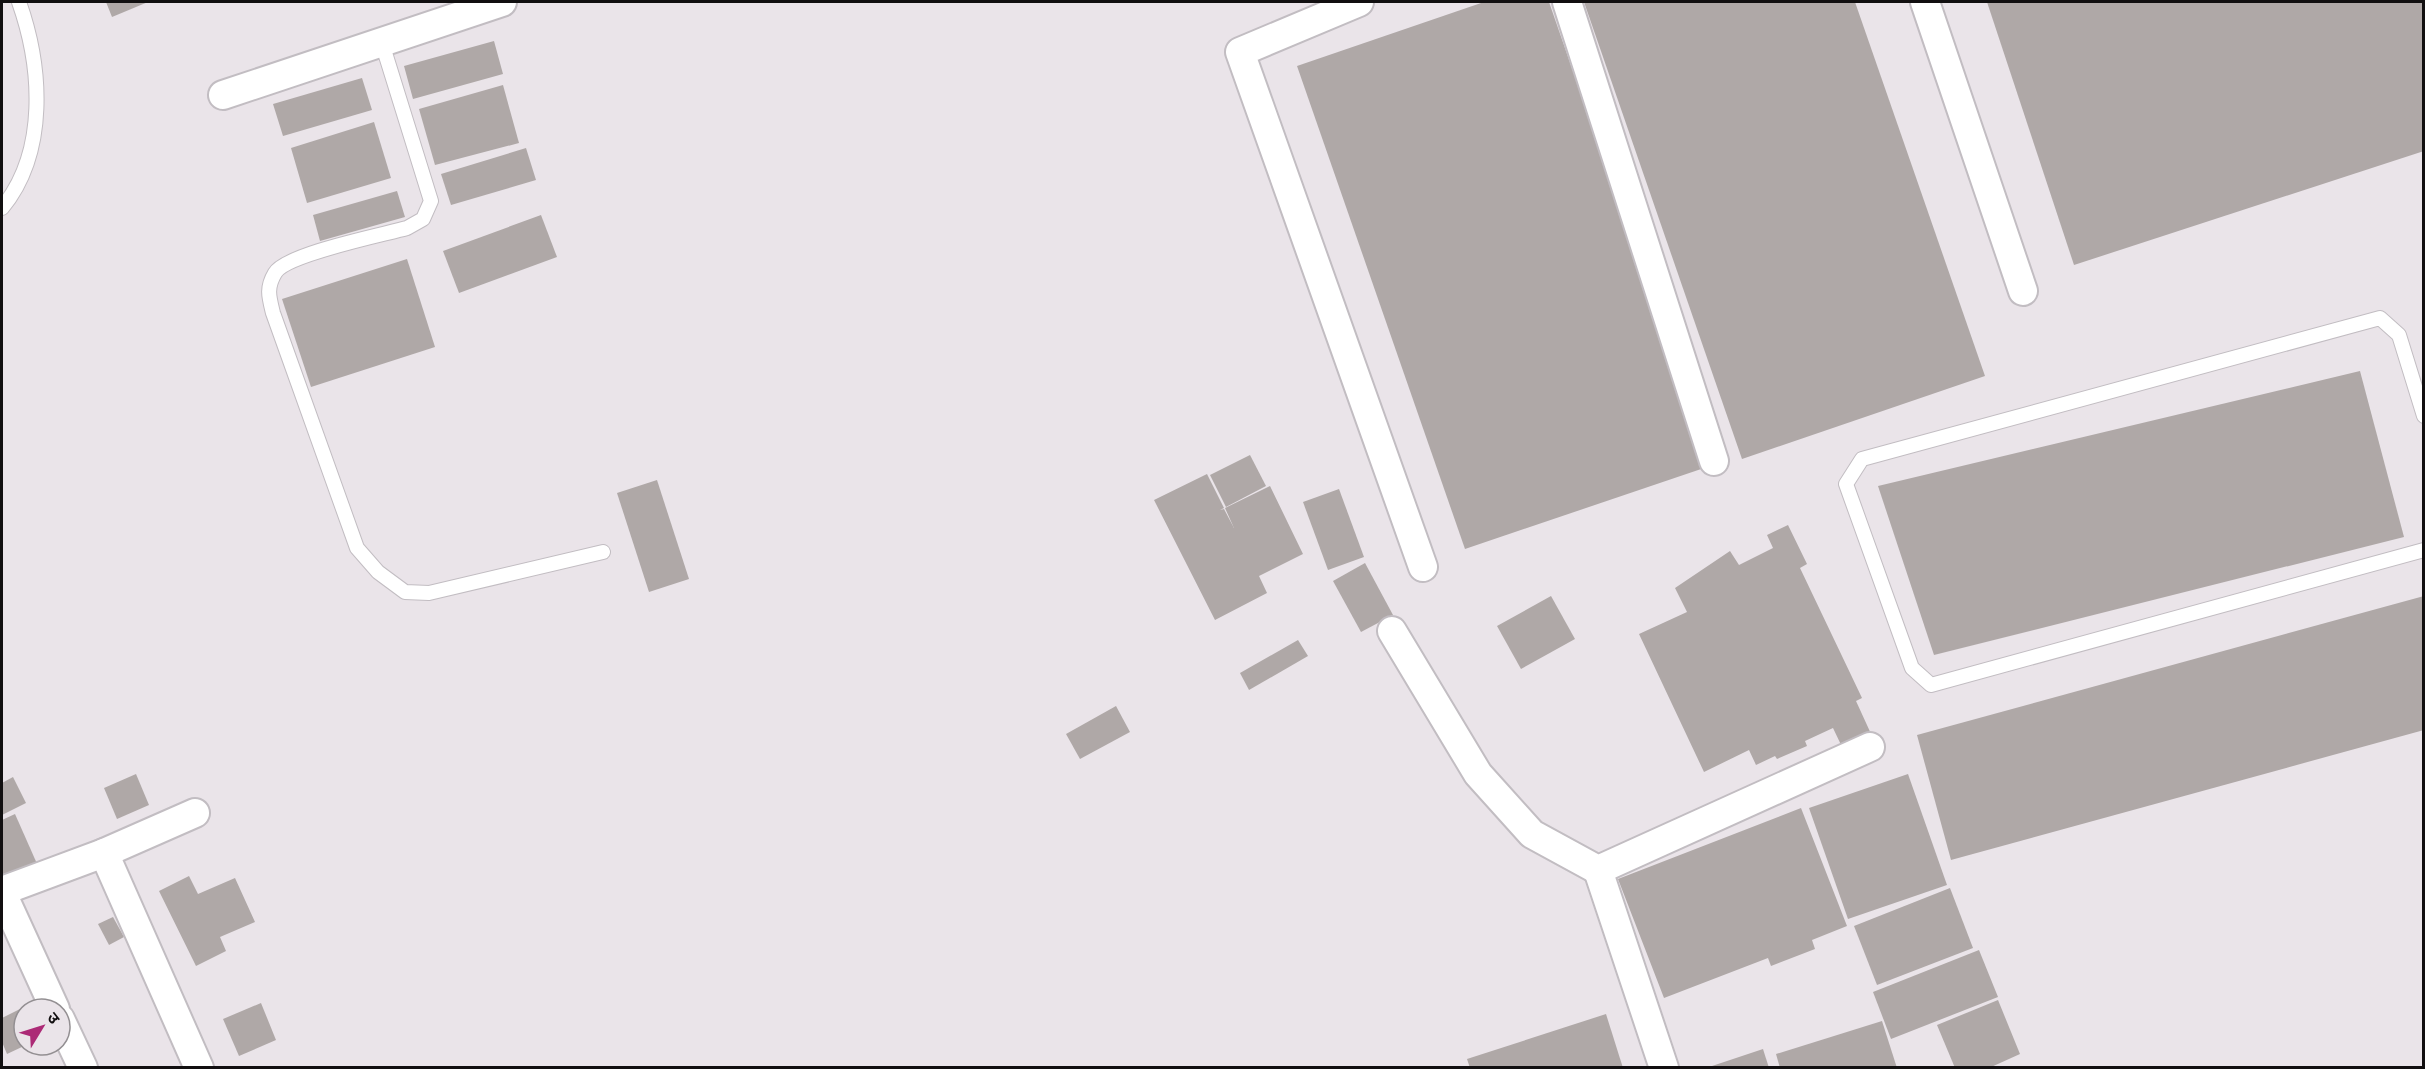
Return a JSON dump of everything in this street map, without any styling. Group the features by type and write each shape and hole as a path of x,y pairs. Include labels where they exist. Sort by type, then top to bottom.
{"street":[{"path":"224,95 502,2"},
{"path":"1359,2 1240,52 1423,567"},
{"path":"1567,2 1714,461"},
{"path":"1924,2 2023,291"},
{"path":"1392,631 1478,774 1532,834 1598,870 1664,1068"},
{"path":"1598,870 1870,747"},
{"path":"50,997 2,892 104,853 195,813"},
{"path":"104,853 199,1068"},
{"path":"72,1045 83,1068"}],"lane":[{"path":"2,208 24,170 36,126 37,77 19,2"},
{"path":"382,43 431,201 423,219 407,228 297,257 276,270 268,290 273,313 357,548 378,572 405,592 429,593 603,552"},
{"path":"2424,416 2399,335 2380,318 1862,459 1846,484 1912,668 1931,685 2424,550"}],"building":[{"path":"106,2 148,2 112,17"},
{"path":"1484,2 1549,2 1710,466 1465,549 1297,66"},
{"path":"1584,2 1855,2 1985,376 1742,459"},
{"path":"1987,2 2424,2 2424,151 2074,265"},
{"path":"494,41 503,74 413,99 404,66"},
{"path":"362,78 372,110 283,136 273,104"},
{"path":"503,85 519,143 435,165 419,109"},
{"path":"374,122 391,178 307,203 291,148"},
{"path":"526,148 536,180 451,205 441,174"},
{"path":"397,191 405,217 320,241 313,215"},
{"path":"541,215 557,257 459,293 443,251"},
{"path":"407,259 435,347 311,387 282,299"},
{"path":"2360,371 2404,537 1934,655 1878,486"},
{"path":"1250,455 1266,486 1226,507 1210,475"},
{"path":"1207,474 1224,508 1220,510 1224,509 1234,528 1225,508 1270,486 1303,554 1259,576 1267,593 1215,620 1154,500"},
{"path":"657,480 689,579 649,592 617,493"},
{"path":"1339,489 1364,557 1328,570 1303,502"},
{"path":"1788,525 1807,564 1800,568 1862,698 1856,701 1872,736 1843,749 1833,728 1805,741 1807,746 1777,759 1775,756 1756,765 1749,750 1704,772 1639,634 1687,612 1675,588 1730,551 1739,565 1773,548 1767,535"},
{"path":"1365,563 1393,615 1361,632 1333,581"},
{"path":"1551,596 1575,639 1521,669 1497,626"},
{"path":"2424,596 2424,730 1951,860 1917,735"},
{"path":"1298,640 1308,656 1249,690 1240,673"},
{"path":"1116,706 1130,732 1080,759 1066,734"},
{"path":"136,774 149,805 117,819 104,788"},
{"path":"1908,774 1947,885 1848,919 1809,808"},
{"path":"13,777 26,803 2,815 2,783"},
{"path":"1801,808 1847,926 1812,940 1815,949 1771,966 1768,958 1664,998 1618,879"},
{"path":"15,814 38,866 2,876 2,820"},
{"path":"189,876 198,894 235,878 255,922 220,937 226,951 196,966 159,891"},
{"path":"1950,888 1973,948 1877,985 1854,926"},
{"path":"113,917 124,937 109,945 98,924"},
{"path":"1979,950 1998,997 1891,1039 1873,992"},
{"path":"1998,1000 2020,1054 1989,1068 1955,1068 1937,1025"},
{"path":"261,1003 276,1040 239,1056 223,1019"},
{"path":"12,1013 12,1052 7,1054 2,1042 2,1018"},
{"path":"1606,1014 1623,1068 1470,1068 1467,1059"},
{"path":"1882,1021 1897,1068 1780,1068 1776,1054"},
{"path":"1763,1049 1769,1068 1709,1068 1709,1067"}]}
